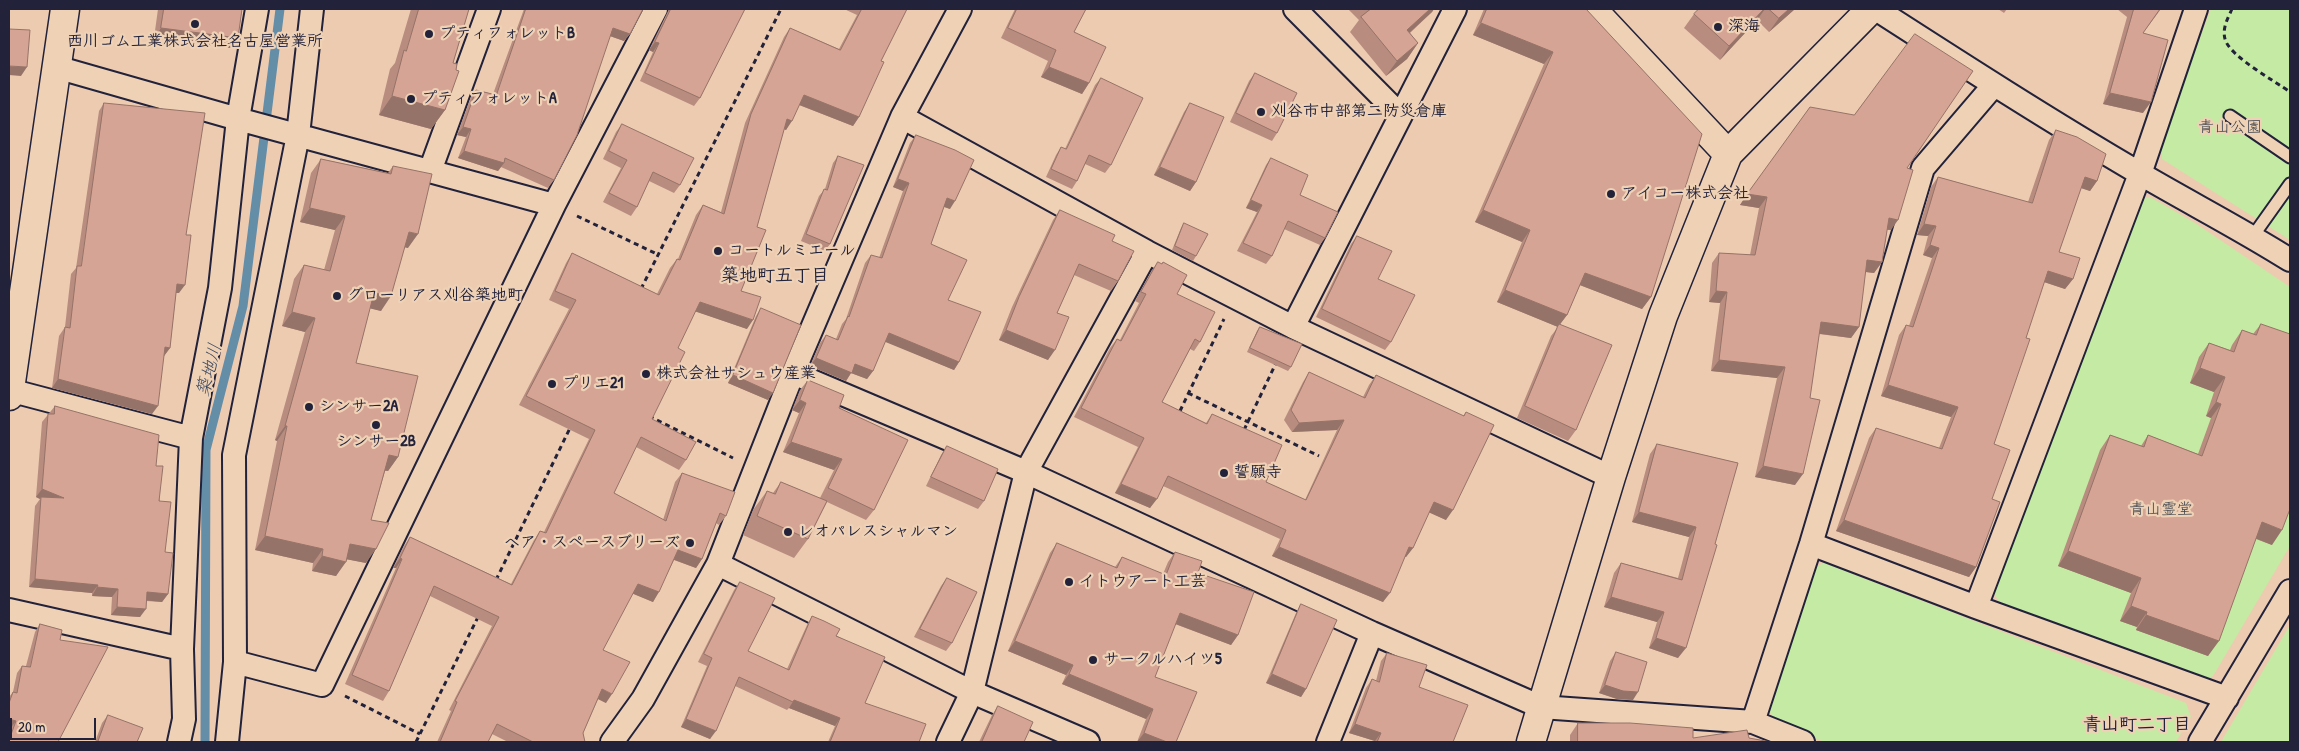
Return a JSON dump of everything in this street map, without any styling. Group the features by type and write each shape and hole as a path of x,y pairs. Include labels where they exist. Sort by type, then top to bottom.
{"street":[{"path":"65,9 9,392 191,438"},
{"path":"180,742 184,719 182,649 191,438 220,288 257,9"},
{"path":"227,742 235,662 234,455 312,9"},
{"path":"430,171 489,9"},
{"path":"235,662 322,685 554,205 656,9"},
{"path":"612,742 643,699 718,564 794,374 902,117 960,9"},
{"path":"1295,9 1400,115"},
{"path":"1293,327 1455,9"},
{"path":"1592,9 1728,154"},
{"path":"1531,742 1611,477 1663,316 1728,154 1871,9"},
{"path":"1876,9 1994,85 2140,174 2253,236 2290,260"},
{"path":"1976,607 2140,174 2196,9"},
{"path":"56,66 243,120 554,205"},
{"path":"1753,722 1811,544 1924,168 1994,85"},
{"path":"902,117 1147,252 1293,327 1611,477"},
{"path":"948,742 972,692 1026,472 1147,252"},
{"path":"794,374 1026,472 1372,634 1541,707 1753,722 1803,742"},
{"path":"1811,544 1976,607 2226,698"},
{"path":"718,564 972,692 1088,742"},
{"path":"2200,742 2290,590"},
{"path":"9,610 182,649"},
{"path":"1328,742 1372,634"}],"lane":[{"path":"2230,116 2290,157"},
{"path":"2253,236 2290,184"}],"path":[{"path":"640,290 781,9"},
{"path":"2232,9 2225,27 2225,39 2233,52 2290,92"},
{"path":"554,205 658,255"},
{"path":"1180,411 1235,297"},
{"path":"1243,432 1293,327"},
{"path":"1188,393 1320,456"},
{"path":"642,413 755,469"},
{"path":"495,582 573,422"},
{"path":"416,742 482,609"},
{"path":"322,685 420,734"}],"green space":[{"name":"青山公園","path":"2211,9 2290,9 2290,240 2162,159 2162,138"},
{"name":"青山霊堂","path":"2150,197 2195,223 2290,287 2290,546 2213,676 2204,680 2001,605 1993,592 2139,200"},
{"path":"1824,563 2186,703 2191,717 2176,742 1825,742 1775,723 1768,708 1813,568"},
{"path":"2290,625 2290,742 2221,742"}],"building":[{"name":"西川ゴム工業株式会社名古屋営業所","path":"164,9 242,9 238,38 161,28"},
{"path":"419,9 469,9 453,63 457,64 456,70 459,71 445,110 392,96 404,50 406,51"},
{"path":"526,9 643,9 630,34 613,28 577,135 554,180 505,158 504,163 464,151 471,129 463,127 476,90 496,95"},
{"path":"671,9 745,9 700,98 645,73 659,43 655,42"},
{"path":"862,9 907,9 881,61 884,62 859,117 804,95 792,121 787,119 757,227 766,230 741,291 761,297 753,320 700,302 678,348 685,352 652,419 696,442 686,460 641,437 614,493 666,521 682,473 735,492 726,516 720,513 702,559 678,550 659,592 638,584 603,650 630,662 612,694 602,689 583,733 585,742 533,742 497,724 488,742 440,742 457,702 455,701 499,617 434,586 389,691 352,675 410,537 512,585 540,531 546,533 595,430 526,396 576,300 555,291 572,253 659,295 677,259 680,260 703,205 724,214 751,114 790,28 840,50"},
{"path":"1017,9 1086,9 1074,32 1106,47 1089,83 1049,67 1056,50 1008,28"},
{"path":"1371,9 1430,9 1407,30 1418,43 1397,61 1361,17"},
{"name":"アイコー株式会社","path":"1487,9 1586,9 1702,134 1651,297 1585,273 1567,315 1505,290 1530,230 1483,210 1553,52 1481,23"},
{"path":"1699,9 1764,9 1729,46 1694,14"},
{"path":"1769,9 1789,9 1779,18"},
{"path":"2134,9 2160,9 2143,33 2168,40 2151,102 2110,93"},
{"path":"9,29 30,30 27,67 9,66"},
{"path":"1915,34 1973,71 1907,168 1913,170 1898,220 1889,218 1882,262 1867,260 1859,327 1821,322 1810,398 1820,400 1803,474 1763,466 1785,367 1719,360 1727,292 1716,291 1719,253 1755,255 1767,197 1747,194 1810,107 1854,115"},
{"path":"1255,73 1297,93 1277,133 1236,113"},
{"path":"1101,78 1143,98 1111,165 1089,155 1077,181 1051,169 1061,147 1066,149"},
{"path":"104,103 205,113 186,235 191,235 185,285 177,284 170,348 165,347 158,406 58,379 65,327 70,328 77,266 81,266"},
{"path":"1190,103 1224,117 1196,182 1160,167"},
{"path":"622,124 694,158 680,185 653,172 637,207 609,193 627,160 609,151"},
{"path":"2056,130 2077,137 2106,154 2097,181 2085,177 2059,252 2080,258 2073,279 2048,271 2026,338 2030,339 1994,444 2010,450 1992,499 2000,502 1976,567 1844,520 1876,428 1942,449 1958,407 1888,385 1906,325 1913,327 1939,248 1930,245 1936,226 1924,224 1938,177 2032,203"},
{"path":"916,135 955,150 974,160 955,201 947,198 931,244 967,260 948,300 981,312 959,362 889,333 873,371 855,364 852,373 816,358 826,335 838,340 849,317 871,255 882,258 909,183 898,179"},
{"path":"838,156 864,165 830,244 806,234 824,189 827,190"},
{"path":"1271,158 1308,175 1300,195 1338,212 1325,238 1288,221 1272,256 1243,243 1262,205 1251,200"},
{"path":"321,159 391,174 393,166 432,174 418,234 409,232 391,296 374,293 356,363 418,376 398,457 389,455 371,520 389,523 376,549 350,544 346,562 322,556 323,549 265,536 287,426 285,426 315,318 292,312 304,265 330,271 345,216 310,208"},
{"path":"1060,210 1115,235 1112,241 1134,251 1118,281 1079,264 1057,313 1069,317 1055,350 1006,330 1019,297"},
{"path":"1184,223 1208,234 1196,256 1175,246"},
{"path":"1357,236 1392,251 1378,279 1415,295 1391,342 1322,309"},
{"path":"1158,262 1162,264 1163,262 1187,275 1177,294 1215,312 1200,342 1195,339 1162,402 1207,424 1212,414 1282,445 1266,482 1306,500 1344,420 1299,423 1291,410 1309,372 1365,398 1376,375 1464,416 1466,412 1494,425 1453,510 1434,502 1413,548 1409,547 1390,593 1279,547 1286,530 1168,476 1157,499 1121,484 1144,438 1081,408 1117,339 1121,341 1146,294 1141,292"},
{"path":"761,308 801,325 773,393 733,375"},
{"path":"1559,324 1612,345 1576,430 1525,406"},
{"path":"2261,324 2290,334 2290,509 2282,530 2262,522 2219,641 2146,615 2147,612 2131,606 2141,578 2068,551 2110,435 2144,447 2148,435 2202,456 2221,404 2216,402 2225,377 2200,368 2209,343 2234,352 2242,330 2256,335"},
{"path":"1260,327 1302,344 1291,367 1250,348"},
{"path":"808,380 844,395 839,408 908,440 874,510 828,488 842,459 791,442 806,403 800,400"},
{"path":"55,406 159,435 156,466 163,466 159,501 171,502 165,552 173,553 168,594 147,592 146,609 117,607 118,589 97,587 98,585 35,579 41,497 64,498 42,489 48,414 54,414"},
{"path":"1657,444 1738,463 1715,544 1717,545 1686,648 1656,638 1664,612 1611,597 1621,563 1682,580 1696,527 1639,512"},
{"path":"947,446 998,469 984,501 931,477"},
{"path":"781,482 827,501 808,539 757,516 767,491 775,494"},
{"path":"1057,543 1117,568 1122,557 1166,575 1175,552 1202,561 1198,573 1254,592 1238,635 1180,613 1155,677 1197,692 1176,742 1167,742 1144,733 1153,709 1069,674 1073,665 1015,641"},
{"path":"947,578 977,592 952,643 920,629"},
{"path":"740,582 775,598 748,651 789,670 812,616 840,629 836,636 885,657 865,703 926,724 919,742 830,742 840,718 794,700 793,702 739,677 716,731 686,719 712,658 704,654"},
{"path":"1301,604 1337,620 1306,689 1272,674"},
{"path":"40,624 62,630 60,640 108,647 58,742 9,742 16,721 9,719 9,703 13,692 17,693 22,666 30,667"},
{"path":"1616,652 1647,662 1638,692 1623,691 1605,685"},
{"path":"1387,653 1427,665 1419,687 1468,705 1453,742 1377,742 1381,733 1355,724 1372,679 1379,682"},
{"path":"998,706 1033,722 1024,742 982,742"},
{"path":"108,715 143,728 137,742 98,742"},
{"path":"1578,723 1630,723 1693,728 1693,738 1747,730 1749,738 1771,742 1578,742"}],"waterway":[{"name":"築地川","path":"205,742 206,450 243,306 280,9"}],"place":[{"name":"西川ゴム工業株式会社名古屋営業所","path":"195,24"},
{"name":"深海","path":"1718,27"},
{"name":"プティフォレットB","path":"429,34"},
{"name":"プティフォレットA","path":"411,99"},
{"name":"刈谷市中部第二防災倉庫","path":"1261,112"},
{"name":"アイコー株式会社","path":"1611,194"},
{"name":"コートルミエール","path":"718,251"},
{"name":"グローリアス刈谷築地町","path":"337,296"},
{"name":"株式会社サシュウ産業","path":"646,374"},
{"name":"プリエ21","path":"552,384"},
{"name":"シンサー2A","path":"309,407"},
{"name":"シンサー2B","path":"376,425"},
{"name":"誓願寺","path":"1224,473"},
{"name":"レオパレスシャルマン","path":"788,532"},
{"name":"ヘア・スペースブリーズ","path":"690,543"},
{"name":"イトウアート工芸","path":"1069,582"},
{"name":"サークルハイツ5","path":"1093,660"}],"district":[{"name":"築地町五丁目","path":"775,276"},
{"name":"青山町二丁目","path":"2137,725"}]}
